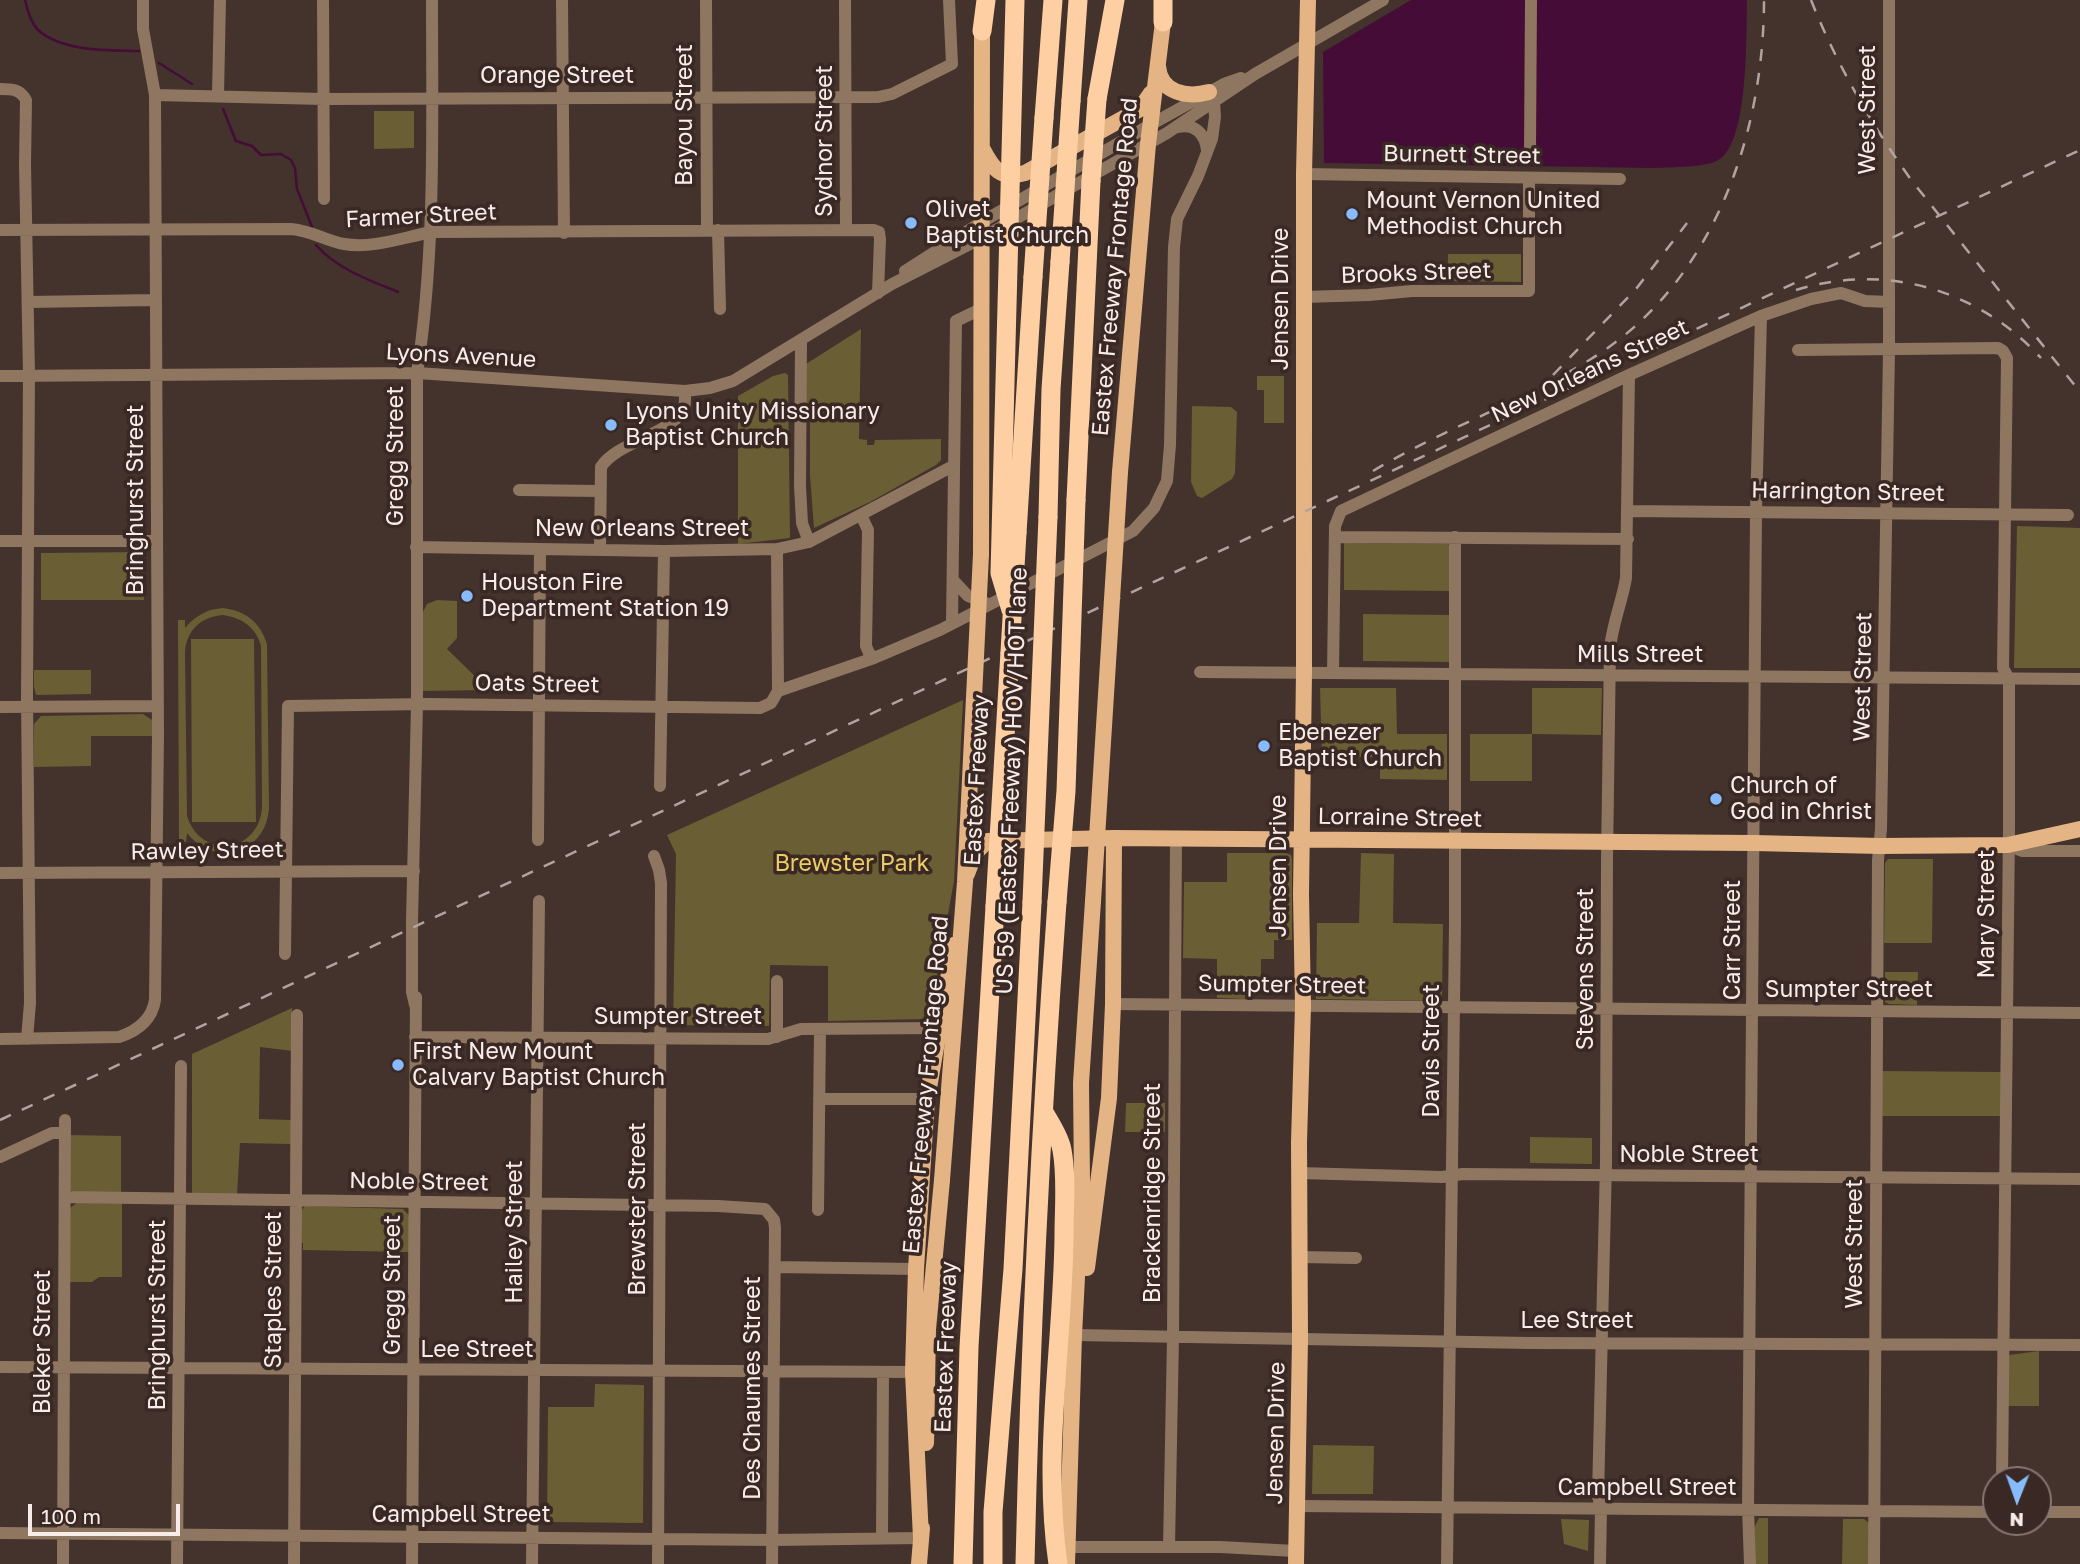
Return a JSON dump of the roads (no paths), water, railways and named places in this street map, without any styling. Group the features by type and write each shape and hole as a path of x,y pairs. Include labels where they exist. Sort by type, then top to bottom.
{"highway":[{"path":"982,31 984,0"},
{"path":"1011,610 1000,573 1015,0"},
{"name":"Eastex Freeway","path":"963,1564 969,1347 1011,610 1053,0"},
{"name":"US 59 (Eastex Freeway) HOV/HOT lane","path":"993,1564 993,1512 1013,1269 1032,902 1051,389 1078,0"},
{"path":"1025,1564 1029,1375 1042,1109 1066,791 1086,249 1104,0"},
{"path":"1097,99 1115,0"},
{"path":"1163,0 1163,22"},
{"path":"1042,1109 1062,1148 1064,1274 1051,1449 1052,1523 1064,1558"}],"main road":[{"name":"Jensen Drive","path":"1296,1558 1303,1006 1301,839 1304,672 1304,174 1308,0"},
{"name":"Eastex Freeway Frontage Road","path":"1074,1335 1082,1181 1081,1083 1120,472 1148,144 1163,22"},
{"name":"Eastex Freeway Frontage Road","path":"919,1564 926,1459 928,1328 966,870 981,554 982,31"},
{"path":"1158,60 1161,79 1171,89 1188,96 1212,97"},
{"path":"981,146 989,161 1001,173 1014,176 1025,173 1140,109 1149,98 1154,85"},
{"name":"Lorraine Street","path":"939,1028 967,872 975,853 987,841 1114,838 2008,845 2080,829"},
{"path":"1064,1558 1074,1335 1082,1318 1109,1098 1113,1004 1114,838"},
{"path":"921,1538 913,1372 916,1269 927,1099 939,1028"}],"street":[{"name":"Bringhurst Street","path":"27,1039 119,1037 145,1022 155,1000 158,706 155,95 143,29 143,0"},
{"path":"218,95 220,0"},
{"path":"323,0 324,199"},
{"name":"Gregg Street","path":"412,1564 415,1005 412,992 412,878 417,704 417,373 425,319 432,232 432,0"},
{"path":"562,0 564,233"},
{"name":"Bayou Street","path":"706,0 712,230 720,309"},
{"name":"Sydnor Street","path":"845,0 846,230 879,232 878,293"},
{"name":"Orange Street","path":"155,95 324,99 878,97 892,94 952,64 949,0"},
{"name":"Eastex Freeway Frontage Road","path":"1163,22 1170,0"},
{"name":"Lyons Avenue","path":"0,376 417,373 685,391 710,388 733,380 801,342 892,284 909,267 1148,144 1174,128 1224,84 1255,74 1383,0"},
{"path":"1530,151 1531,0"},
{"name":"West Street","path":"1874,1564 1877,1011 1889,349 1889,0"},
{"path":"0,89 16,90 22,93 26,100 30,1003 27,1039 0,1039"},
{"path":"981,309 956,321 952,623 1133,531 1154,508 1167,481 1171,445 1174,247 1177,219 1212,139 1215,117 1212,97"},
{"name":"Lyons Avenue","path":"980,231 1150,125 1212,97"},
{"name":"Eastex Freeway Frontage Road","path":"1174,128 1182,125 1195,128 1206,140 1207,151"},
{"name":"Burnett Street","path":"1304,174 1620,179"},
{"name":"Brooks Street","path":"1304,297 1412,291 1529,291 1529,178"},
{"name":"Farmer Street","path":"0,230 291,229 307,231 341,243 362,245 432,232 846,230"},
{"name":"New Orleans Street","path":"1335,537 1335,526 1341,512 1629,375 1761,316 1811,299 1841,293 1865,301 1889,303"},
{"path":"28,302 155,300"},
{"name":"Carr Street","path":"1750,1564 1748,1509 1756,512 1761,316"},
{"path":"801,342 800,486 802,523 809,542"},
{"name":"Mary Street","path":"1889,349 1991,348 2003,351 2007,358 2003,668 2009,679 2002,1466"},
{"path":"1798,350 1889,349"},
{"name":"Stevens Street","path":"1600,1564 1601,1508 1598,1496 1606,1175 1610,675 1611,635 1625,589 1629,375"},
{"path":"600,550 601,467 681,413 685,403 685,391"},
{"name":"New Orleans Street","path":"416,547 776,550 809,542 953,466"},
{"path":"519,490 600,491"},
{"name":"Harrington Street","path":"1628,511 2068,515"},
{"path":"861,515 868,530 866,646 874,658"},
{"path":"1333,673 1335,537 1628,539"},
{"name":"Davis Street","path":"1447,1564 1455,841 1455,537"},
{"path":"0,541 156,541"},
{"path":"538,840 540,549"},
{"path":"776,550 778,691"},
{"path":"660,786 664,551"},
{"path":"953,580 968,596 989,604"},
{"name":"Oats Street","path":"286,871 288,706 417,704 760,708 771,704 778,691 874,658 952,623"},
{"name":"Mills Street","path":"1200,671 2080,679"},
{"path":"0,707 158,706"},
{"name":"Brackenridge Street","path":"1169,1547 1176,839"},
{"name":"Lorraine Street","path":"2008,845 2022,851 2080,852"},
{"name":"Brewster Street","path":"654,856 661,877 658,1564"},
{"path":"285,954 286,871"},
{"name":"Rawley Street","path":"0,873 414,871"},
{"name":"Hailey Street","path":"532,1564 539,901"},
{"path":"777,981 777,1037"},
{"name":"Sumpter Street","path":"1113,1004 2080,1013"},
{"name":"Staples Street","path":"294,1564 297,1015"},
{"path":"818,1210 820,1028"},
{"name":"Sumpter Street","path":"415,1037 768,1039 790,1031 820,1028 939,1028"},
{"name":"Bringhurst Street","path":"177,1564 181,1066"},
{"path":"819,1099 927,1099"},
{"name":"Bleker Street","path":"0,1157 65,1126 63,1564"},
{"name":"Noble Street","path":"1299,1173 1442,1177 1451,1174 2080,1179"},
{"name":"Noble Street","path":"65,1197 757,1208 765,1209 771,1214"},
{"name":"Des Chaumes Street","path":"771,1214 775,1228 772,1564"},
{"path":"1300,1257 1356,1258"},
{"path":"775,1267 916,1269"},
{"name":"Lee Street","path":"1074,1335 1450,1341 2080,1345"},
{"name":"Lee Street","path":"0,1367 913,1372"},
{"path":"882,1538 883,1373"},
{"name":"Campbell Street","path":"1298,1506 1982,1511"},
{"path":"2052,1512 2080,1512"},
{"name":"Campbell Street","path":"0,1533 773,1540 921,1538"},
{"path":"1064,1558 1169,1547 1296,1558"}],"waterway":[{"path":"25,0 33,24 48,37 73,46 139,51"},
{"path":"159,63 192,84"},
{"path":"223,109 236,141 252,146 261,155 281,154 291,160 295,168 297,189 312,227"},
{"path":"316,245 344,267 398,292"}],"railway":[{"path":"1373,471 1538,389 1591,359 1633,328 1669,291 1699,249 1723,203 1741,154 1754,103 1762,51 1764,0"},
{"path":"1811,0 1844,71 1897,160 2080,392"},
{"path":"0,1120 2080,150"},
{"path":"1553,375 1636,289 1687,223"},
{"path":"1796,290 1830,282 1864,279 1897,281 1929,288 1960,299 1989,315 2016,334 2041,358"}],"place":[{"name":"Mount Vernon United Methodist Church","path":"1352,214"},
{"name":"Olivet Baptist Church","path":"911,223"},
{"name":"Lyons Unity Missionary Baptist Church","path":"611,425"},
{"name":"Houston Fire Department Station 19","path":"467,596"},
{"name":"Ebenezer Baptist Church","path":"1264,746"},
{"name":"Church of God in Christ","path":"1716,799"},
{"name":"First New Mount Calvary Baptist Church","path":"398,1065"}],"park label":[{"name":"Brewster Park","path":"852,864"}]}
